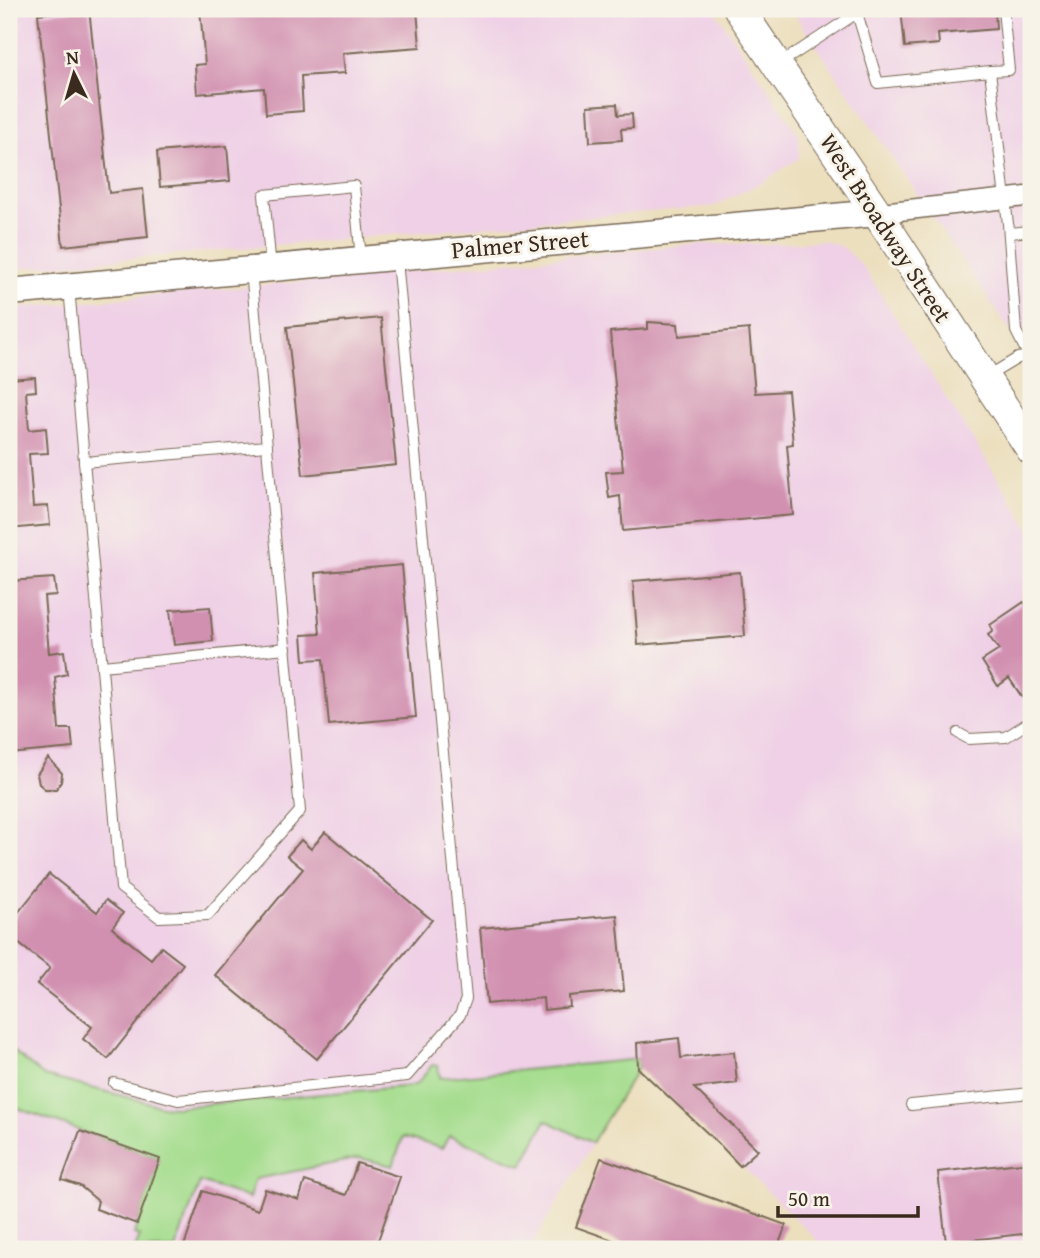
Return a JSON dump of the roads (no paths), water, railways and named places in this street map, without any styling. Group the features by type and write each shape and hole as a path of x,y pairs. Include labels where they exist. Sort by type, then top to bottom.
{"main road":[{"name":"West Broadway Street","path":"739,9 877,213 1031,449"}],"street":[{"name":"Palmer Street","path":"9,292 1031,197"}],"lane":[{"path":"777,65 857,11 878,83 1009,70 1003,9"},
{"path":"985,379 1030,352 1016,331 1009,233 990,71"},
{"path":"69,287 121,888 159,917 208,915 300,811 267,446 261,269 264,195 354,186 361,259"},
{"path":"1009,233 1031,231"},
{"path":"114,1083 178,1100 407,1076 460,1015 466,999 397,256"},
{"path":"84,463 267,446"},
{"path":"102,666 286,648"},
{"path":"958,733 970,739 1006,737 1031,721"},
{"path":"911,1105 1031,1093"}]}
